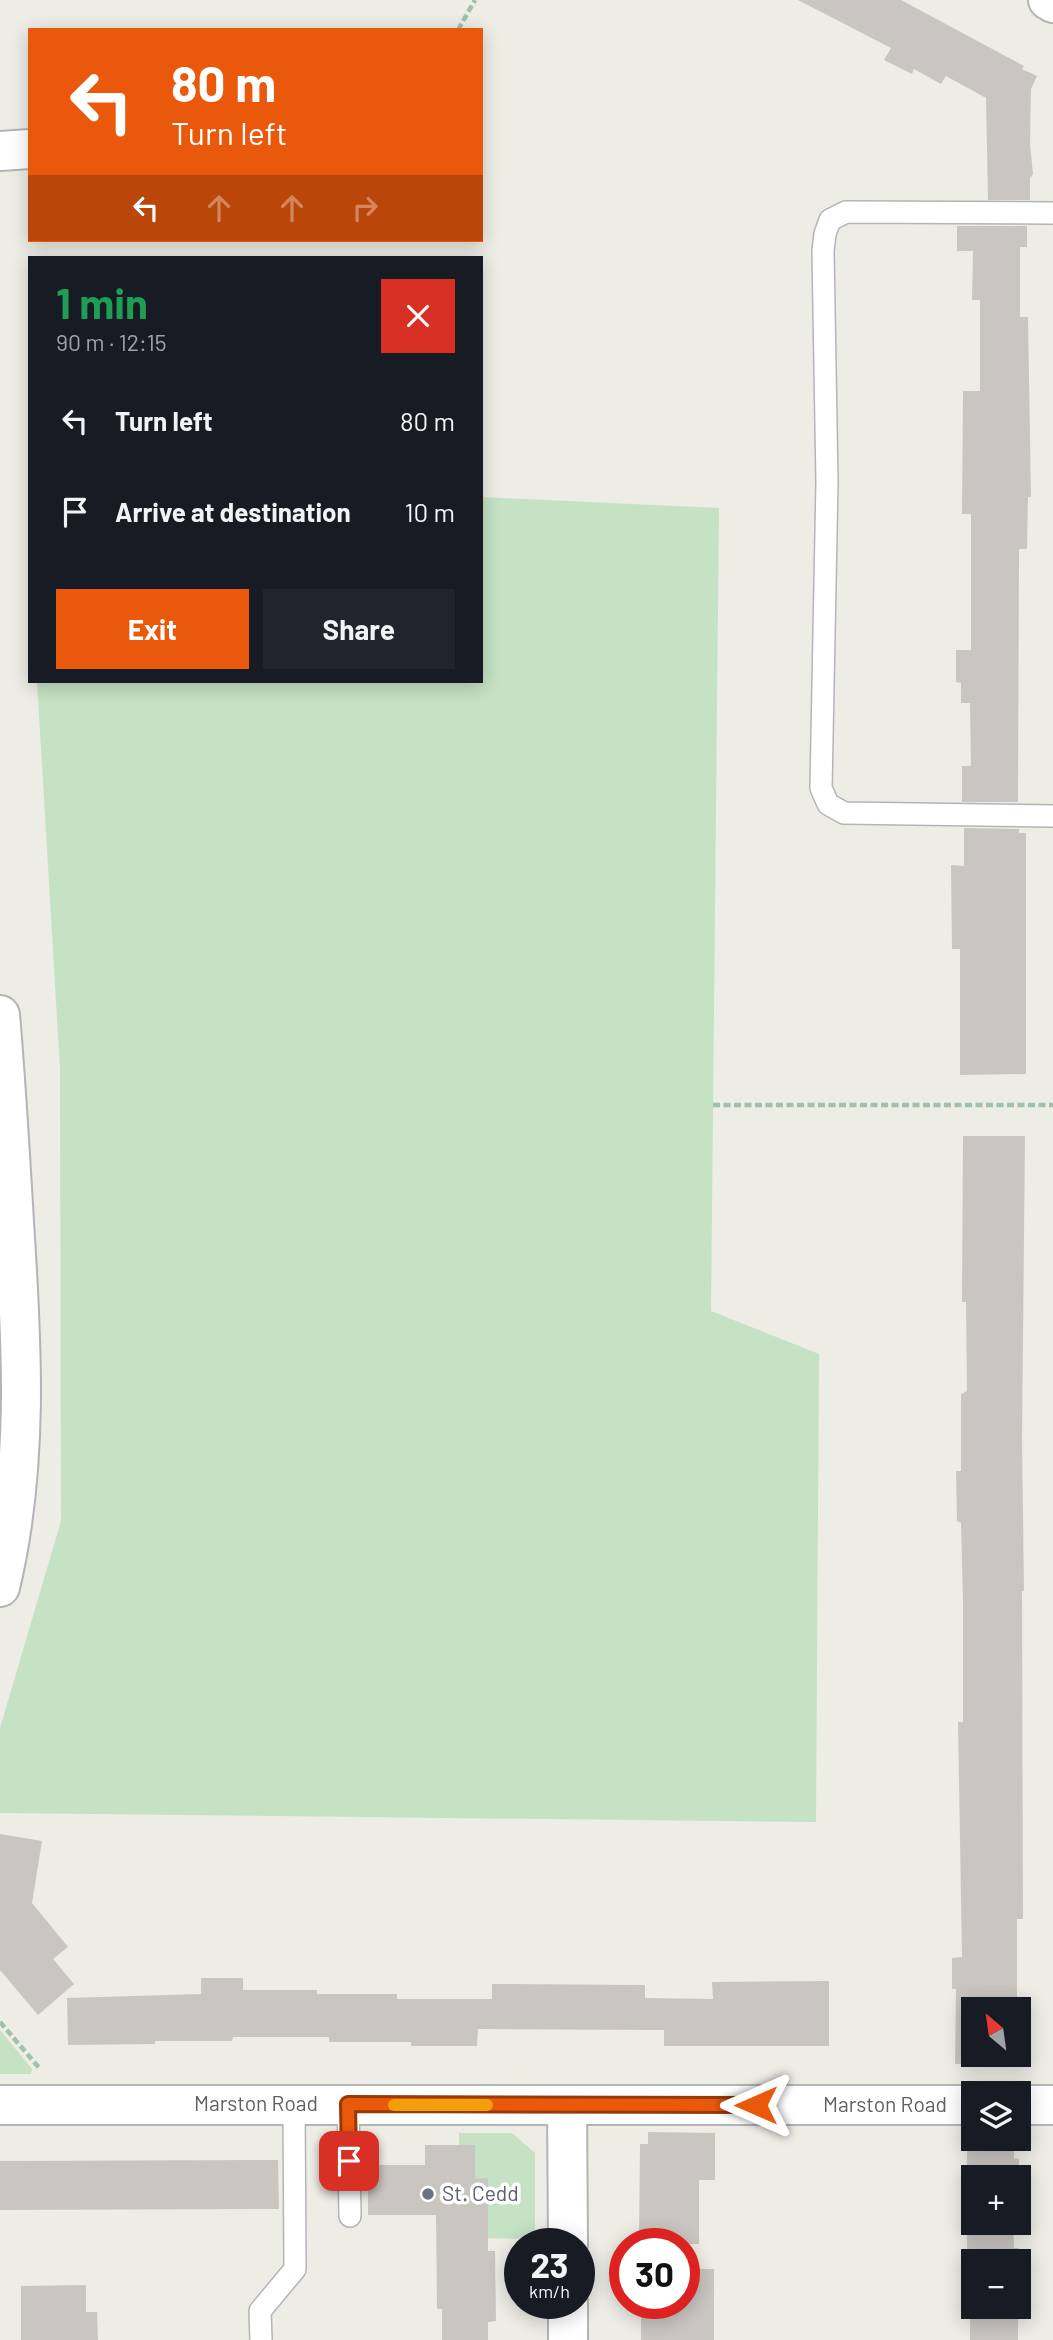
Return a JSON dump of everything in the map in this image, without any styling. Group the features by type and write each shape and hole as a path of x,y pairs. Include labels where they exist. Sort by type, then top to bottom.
{"street":[{"path":"1048,0 1053,3"},
{"path":"0,152 28,149"},
{"path":"0,1587 17,1495 21,1413 21,1328 1,1040"},
{"name":"Marston Road","path":"0,2105 961,2105"},
{"path":"567,2105 568,2228"},
{"path":"1031,2105 1053,2105"},
{"path":"568,2319 568,2340"}],"lane":[{"path":"1053,213 846,212 830,220 827,227 824,251 827,482 821,788 828,804 844,813 1053,816"},
{"path":"348,2104 350,2216"},
{"path":"261,2340 260,2311 295,2269 294,2105"}],"path":[{"path":"459,28 475,0"},
{"path":"713,1105 1053,1105"},
{"path":"0,2022 69,2104"}],"green space":[{"path":"483,497 719,508 711,1311 819,1354 816,1822 0,1813 0,1728 61,1521 60,1068 37,683 483,683"},
{"path":"0,2030 32,2069 31,2074 0,2074"},
{"path":"459,2133 512,2133 535,2153 535,2228 504,2228 504,2238 474,2238 488,2209 488,2179 475,2179 459,2145"}],"building":[{"path":"798,0 901,0 1024,66 1022,69 1037,76 1031,89 1030,144 1033,174 1030,178 1030,200 988,200 986,98 946,76 941,84 914,69 912,74 884,60 891,48"},
{"path":"957,226 1027,226 1027,247 1020,247 1020,317 1028,317 1031,497 1028,497 1027,549 1019,549 1018,802 962,802 962,766 971,766 970,703 961,703 961,683 956,682 956,650 971,650 971,514 962,514 963,391 980,391 980,300 972,300 973,251 957,251"},
{"path":"964,828 1019,829 1019,833 1026,833 1026,1074 960,1075 960,949 952,949 951,865 964,866"},
{"path":"963,1136 1025,1136 1022,1439 1023,1919 1017,1919 1017,1997 961,1997 961,2064 955,2064 956,1989 952,1989 952,1958 962,1957 958,1722 963,1722 961,1523 957,1521 956,1471 961,1471 961,1394 967,1391 966,1302 962,1302"},
{"path":"0,1834 42,1841 32,1903 68,1947 53,1959 74,1984 38,2015 0,1970"},
{"path":"201,1978 243,1978 243,1990 397,1994 397,1999 492,1999 492,1984 645,1985 645,1998 713,1999 712,1982 829,1981 829,2046 664,2046 664,2030 478,2029 477,2046 411,2046 411,2042 329,2042 329,2037 233,2037 232,2041 68,2045 67,1998 201,1994"},
{"path":"648,2132 715,2133 715,2180 699,2180 699,2228 639,2228 640,2144 648,2144"},
{"path":"425,2145 475,2145 475,2179 488,2178 488,2251 495,2251 496,2321 488,2322 488,2340 442,2340 442,2309 437,2309 436,2215 368,2215 368,2165 425,2165"},
{"path":"967,2151 1014,2151 1014,2158 1019,2159 1019,2165 967,2165"},
{"path":"278,2160 279,2209 0,2210 0,2161"},
{"path":"967,2235 1014,2235 1014,2248 1019,2248 1019,2249 967,2249"},
{"path":"700,2269 714,2269 714,2340 641,2340 641,2319 700,2319"},
{"path":"86,2285 86,2312 97,2312 98,2340 21,2340 21,2286"},
{"path":"970,2319 1018,2319 1018,2340 970,2340"}],"slow traffic":[{"path":"394,2105 487,2105"}],"place":[{"name":"St. Cedd","path":"428,2194"}],"route":[{"path":"349,2161 348,2104 756,2105"}]}
